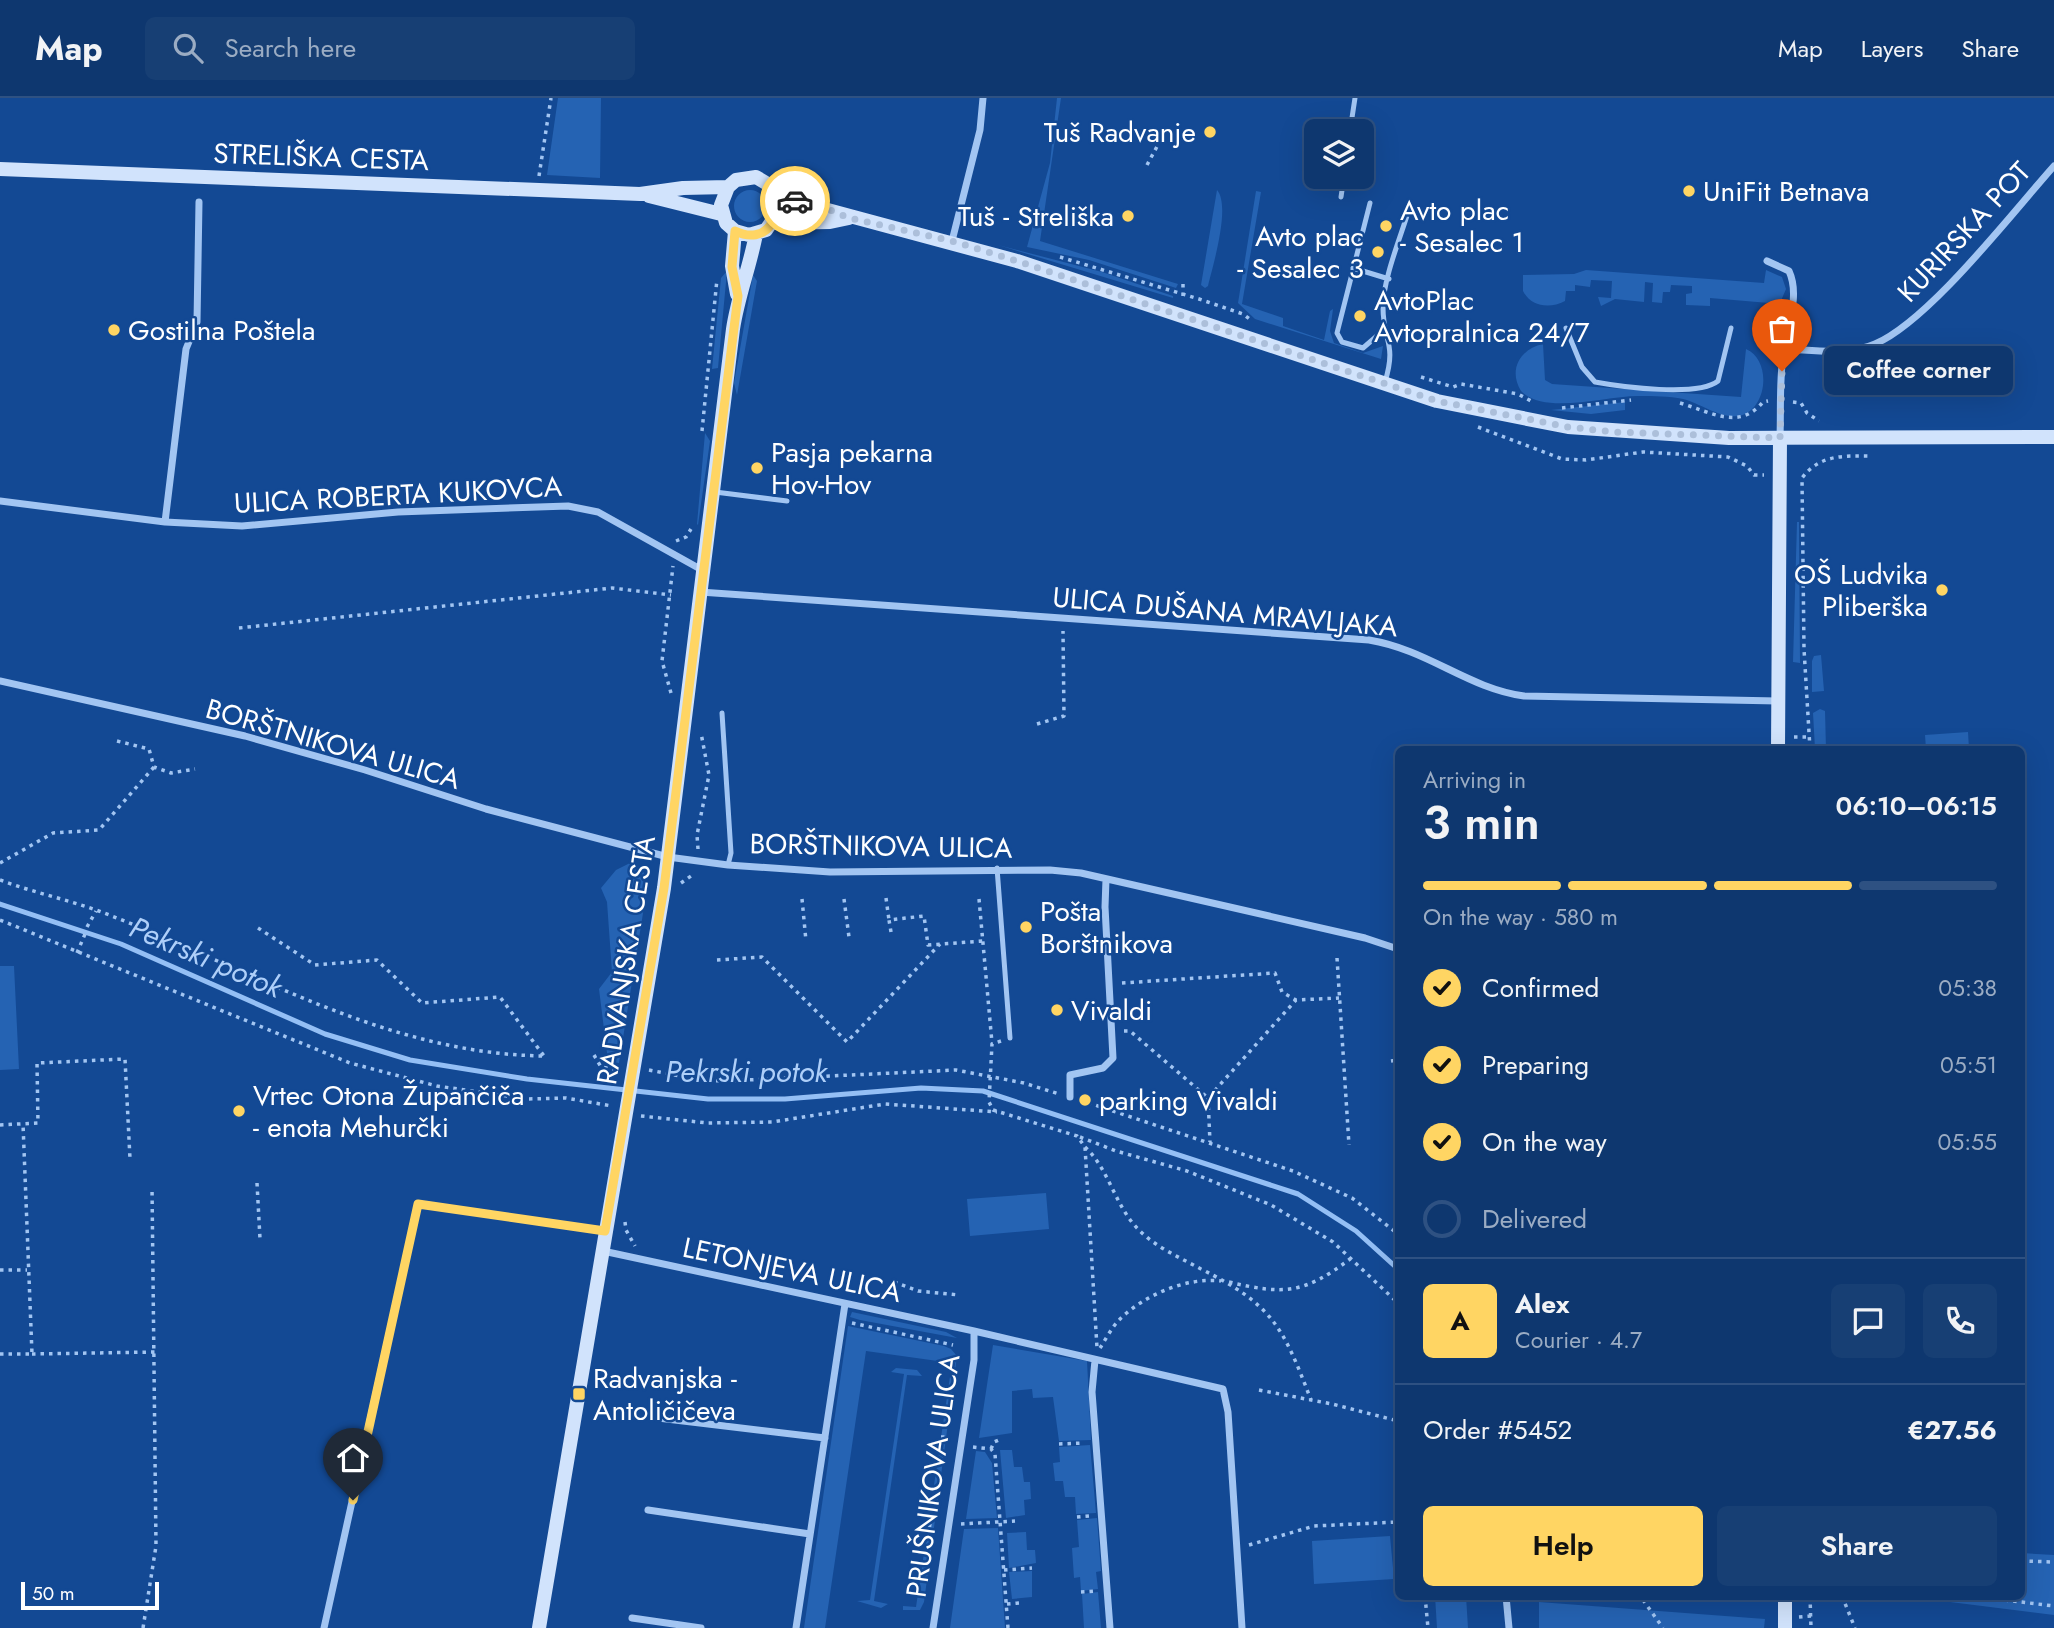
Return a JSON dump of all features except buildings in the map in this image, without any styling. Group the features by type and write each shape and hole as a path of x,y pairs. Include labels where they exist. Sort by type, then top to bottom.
{"street":[{"path":"952,241 980,130 983,98"},
{"name":"KURIRSKA POT","path":"1784,349 1843,351 1875,344 1938,295 2054,166"},
{"name":"STRELIŠKA CESTA","path":"0,169 640,194 683,188 728,187 745,177 756,177 772,189 798,202 821,206 849,218 952,241 1214,325 1437,401 1568,427 1677,437 2054,437"},
{"path":"728,187 720,205 721,214 735,231 755,234 773,223 778,212 772,189"},
{"name":"STRELIŠKA CESTA","path":"640,194 721,214"},
{"path":"165,522 186,349 197,321 199,202"},
{"name":"STRELIŠKA CESTA","path":"773,223 830,222 849,218"},
{"name":"RADVANJSKA CESTA","path":"735,231 732,267 738,296"},
{"name":"RADVANJSKA CESTA","path":"540,1628 602,1251 626,1074 668,857 738,296 750,266 755,234"},
{"path":"1767,261 1790,271 1794,281 1791,317 1784,349 1780,438 1778,746"},
{"name":"ULICA ROBERTA KUKOVCA","path":"0,501 165,522 242,527 398,512 568,506 598,512 702,570"},
{"name":"ULICA DUŠANA MRAVLJAKA","path":"700,592 1390,643 1415,651 1496,692 1524,696 1778,701"},
{"name":"BORŠTNIKOVA ULICA","path":"0,681 245,736 365,770 486,809 668,857 729,866 830,872 1050,870 1106,879 1365,938 1395,948"},
{"path":"1070,1097 1070,1075 1103,1068 1113,1058 1106,879"},
{"path":"324,1628 418,1204 605,1231"},
{"name":"LETONJEVA ULICA","path":"602,1251 974,1331 1223,1390 1228,1412 1237,1548"},
{"path":"796,1628 845,1304"},
{"name":"PRUŠNIKOVA ULICA","path":"933,1628 974,1360 974,1331"},
{"path":"1095,1360 1092,1392 1110,1628"},
{"path":"658,1418 825,1438"},
{"path":"648,1510 810,1534"},
{"path":"1237,1548 1242,1628"},
{"path":"1506,1600 1510,1628"},
{"path":"1785,1600 1785,1628"},
{"path":"632,1618 701,1628"}],"lane":[{"path":"1352,119 1355,98"},
{"path":"1341,197 1342,189"},
{"path":"1370,203 1338,338 1363,348 1385,329"},
{"path":"1384,383 1392,351 1385,329 1382,304 1410,206"},
{"path":"1353,268 1389,279"},
{"path":"1566,328 1583,367 1595,382 1625,387 1704,388 1718,381 1731,328"},
{"path":"712,492 787,501"},
{"path":"722,713 731,853 729,866"},
{"path":"997,869 1010,1038"}],"path":[{"path":"538,190 551,98"},
{"path":"1147,165 1160,141"},
{"path":"1183,281 1183,296"},
{"path":"1199,299 1243,314"},
{"path":"1418,376 1453,387 1461,384 1518,394 1541,405"},
{"path":"1551,407 1634,400"},
{"path":"1666,402 1680,402 1714,415 1739,419 1754,413 1763,402"},
{"path":"1801,403 1807,413 1820,422"},
{"path":"1810,746 1804,649 1802,478 1815,465 1836,456 1877,456"},
{"path":"239,628 612,588 671,595"},
{"path":"1037,724 1064,716 1063,619"},
{"path":"698,848 697,835 709,775 700,726"},
{"path":"117,741 149,749 154,767"},
{"path":"154,767 171,773 195,769"},
{"path":"0,863 53,832 99,830 154,767"},
{"path":"678,889 683,879 694,874"},
{"path":"0,880 96,910 320,1006 393,1031 448,1045 544,1056 500,997 422,1003 377,960 315,965 258,928"},
{"path":"886,898 891,932"},
{"path":"802,899 806,941"},
{"path":"979,899 992,1044 989,1102 997,1112"},
{"path":"844,900 849,937"},
{"path":"87,928 96,910"},
{"path":"889,919 924,916 928,945 983,941"},
{"path":"0,920 329,1055 392,1075 527,1099 566,1098 621,1106"},
{"path":"77,953 85,934"},
{"path":"717,960 762,957 847,1042 940,944"},
{"path":"1337,958 1349,1145"},
{"path":"1109,983 1275,973 1282,992 1296,1000 1339,998"},
{"path":"1210,1142 1208,1098 1296,1000"},
{"path":"1112,1030 1130,1031 1208,1098"},
{"path":"992,1044 1010,1038"},
{"path":"594,1055 601,1067 626,1074"},
{"path":"0,1125 38,1123 37,1063 125,1059 130,1159"},
{"path":"1391,1061 1395,1060"},
{"path":"649,1070 700,1080 724,1081 916,1070 956,1070 990,1075 1070,1097 1293,1171 1352,1198 1395,1232"},
{"path":"641,1116 708,1123 772,1122 885,1104 997,1112 1187,1171 1271,1205 1333,1242 1395,1300"},
{"path":"23,1124 32,1354"},
{"path":"1077,1136 1138,1229 1154,1243 1226,1281 1271,1315 1289,1344 1311,1400"},
{"path":"1086,1147 1097,1352 1118,1321 1164,1290 1200,1280 1226,1281 1271,1292 1303,1287 1328,1275 1350,1259"},
{"path":"257,1182 260,1239"},
{"path":"143,1628 156,1546 152,1187"},
{"path":"0,1270 27,1270"},
{"path":"894,1282 918,1291 959,1296"},
{"path":"850,1322 953,1345"},
{"path":"0,1354 155,1352"},
{"path":"1259,1390 1395,1420"},
{"path":"941,1437 949,1437"},
{"path":"991,1449 995,1442 1001,1439"},
{"path":"1059,1444 1096,1443"},
{"path":"973,1447 991,1449 995,1454 1008,1628"},
{"path":"961,1524 1015,1521"},
{"path":"1237,1548 1314,1527 1395,1522"},
{"path":"928,1525 936,1526"},
{"path":"2025,1561 2054,1562"},
{"path":"1004,1570 1032,1568"},
{"path":"1425,1600 1428,1628"},
{"path":"1643,1600 1662,1628"},
{"path":"1810,1600 1811,1628"},
{"path":"1844,1600 1855,1628"},
{"path":"2004,1600 2054,1606"},
{"path":"1007,1604 1020,1603"},
{"path":"1797,1618 1811,1616"}],"shaded area":[{"path":"558,98 601,98 600,178 547,175"},
{"path":"1057,98 1061,98 1040,241 1178,284 1176,288 1089,260 1027,247 1050,163"},
{"path":"750,190 762,194 766,206 762,218 750,222 738,218 734,206 738,194"},
{"path":"1217,190 1221,198 1222,222 1208,286 1205,288 1201,285"},
{"path":"1256,191 1261,192 1242,304 1283,318 1283,326 1324,340 1330,311 1333,309 1330,331 1334,343 1363,353 1383,346 1381,359 1255,319 1238,303"},
{"path":"998,245 1102,272 1173,298"},
{"path":"1586,270 1764,283 1766,270 1782,277 1786,289 1777,310 1768,315 1769,303 1710,298 1710,306 1686,305 1686,294 1692,293 1692,286 1671,285 1670,292 1663,292 1662,303 1652,302 1653,283 1645,282 1644,302 1615,299 1601,306 1598,297 1611,298 1612,281 1591,280 1590,287 1575,285 1575,291 1566,291 1565,301 1547,306 1531,300 1523,291 1523,275 1574,274"},
{"path":"727,271 718,368 712,369 721,278"},
{"path":"753,275 757,281 737,395 734,383"},
{"path":"1543,344 1545,380 1552,384 1741,397 1746,349 1760,363 1763,373 1761,395 1749,412 1739,416 1725,415 1690,401 1667,397 1545,402 1521,391 1516,376 1518,362 1528,350"},
{"path":"1625,402 1625,410 1591,414 1551,410"},
{"path":"705,433 710,441 698,525 697,524"},
{"path":"1799,522 1800,663 1793,662"},
{"path":"1821,655 1824,691 1812,692 1812,661 1814,656"},
{"path":"1820,709 1825,711 1826,746 1815,746 1813,713"},
{"path":"1968,732 1969,746 1926,746 1925,735"},
{"path":"630,863 641,867 648,882 619,1063 608,1061 599,989 612,972 607,902 601,888 616,870"},
{"path":"0,966 14,966 19,1069 0,1070"},
{"path":"1046,1193 1049,1229 970,1236 967,1199"},
{"path":"852,1312 946,1332 957,1338 860,1320 850,1317"},
{"path":"848,1326 944,1346 957,1356 924,1602 920,1610 903,1610 903,1606 916,1607 952,1363 866,1351 825,1628 804,1628"},
{"path":"993,1345 1087,1361 1091,1440 1059,1441 1053,1397 1033,1398 1032,1389 1012,1391 1012,1433 979,1438"},
{"path":"896,1368 917,1370 922,1376 907,1375 874,1601 888,1604 881,1608 857,1601 870,1600 904,1374 891,1372"},
{"path":"1090,1445 1096,1513 1076,1514 1075,1497 1065,1497 1063,1481 1055,1481 1053,1463 1060,1462 1059,1447"},
{"path":"1000,1450 1012,1450 1014,1467 1022,1467 1024,1482 1030,1482 1031,1499 1024,1500 1025,1515 1006,1518"},
{"path":"976,1451 985,1452 992,1463 997,1518 966,1519"},
{"path":"1097,1518 1101,1571 1096,1572 1098,1589 1081,1591 1080,1577 1074,1578 1072,1548 1079,1547 1077,1520"},
{"path":"998,1528 1005,1628 950,1628 964,1529"},
{"path":"1026,1532 1027,1550 1035,1550 1036,1563 1009,1568 1007,1533"},
{"path":"1390,1536 1394,1579 1314,1584 1312,1541"},
{"path":"2025,1553 2054,1555 2054,1615 1934,1600 2025,1600"},
{"path":"1032,1571 1032,1597 1012,1599 1009,1572"},
{"path":"1098,1592 1101,1628 1084,1628 1082,1594"},
{"path":"1435,1600 1466,1600 1468,1628 1437,1628"},
{"path":"1539,1602 1765,1619 1764,1628 1539,1628"}],"waterway":[{"name":"Pekrski potok","path":"0,904 121,944 325,1034 410,1060 527,1079 708,1099 785,1099 921,1088 983,1091 1298,1194 1356,1231 1395,1266"}],"way so far":[{"path":"795,201 821,206 849,218 952,241 1017,261 1437,401 1568,427 1677,437 1780,438 1782,371"}],"place":[{"name":"Tuš Radvanje","path":"1210,132"},
{"name":"UniFit Betnava","path":"1689,191"},
{"name":"Tuš - Streliška","path":"1128,216"},
{"name":"Avto plac - Sesalec 1","path":"1386,226"},
{"name":"Avto plac - Sesalec 3","path":"1378,252"},
{"name":"AvtoPlac Avtopralnica 24/7","path":"1360,316"},
{"name":"Gostilna Poštela","path":"114,330"},
{"name":"Coffee corner","path":"1782,371"},
{"name":"Pasja pekarna Hov-Hov","path":"757,468"},
{"name":"OŠ Ludvika Pliberška","path":"1942,590"},
{"name":"Pošta Borštnikova","path":"1026,927"},
{"name":"Vivaldi","path":"1057,1010"},
{"name":"parking Vivaldi","path":"1085,1100"},
{"name":"Vrtec Otona Župančiča - enota Mehurčki","path":"239,1111"},
{"name":"Radvanjska - Antoličičeva","path":"579,1394"}],"route":[{"path":"353,1500 418,1204 605,1231 664,888 719,430 738,296 732,267 735,231 755,234 766,230 773,223 778,212 772,189 795,201"}]}
